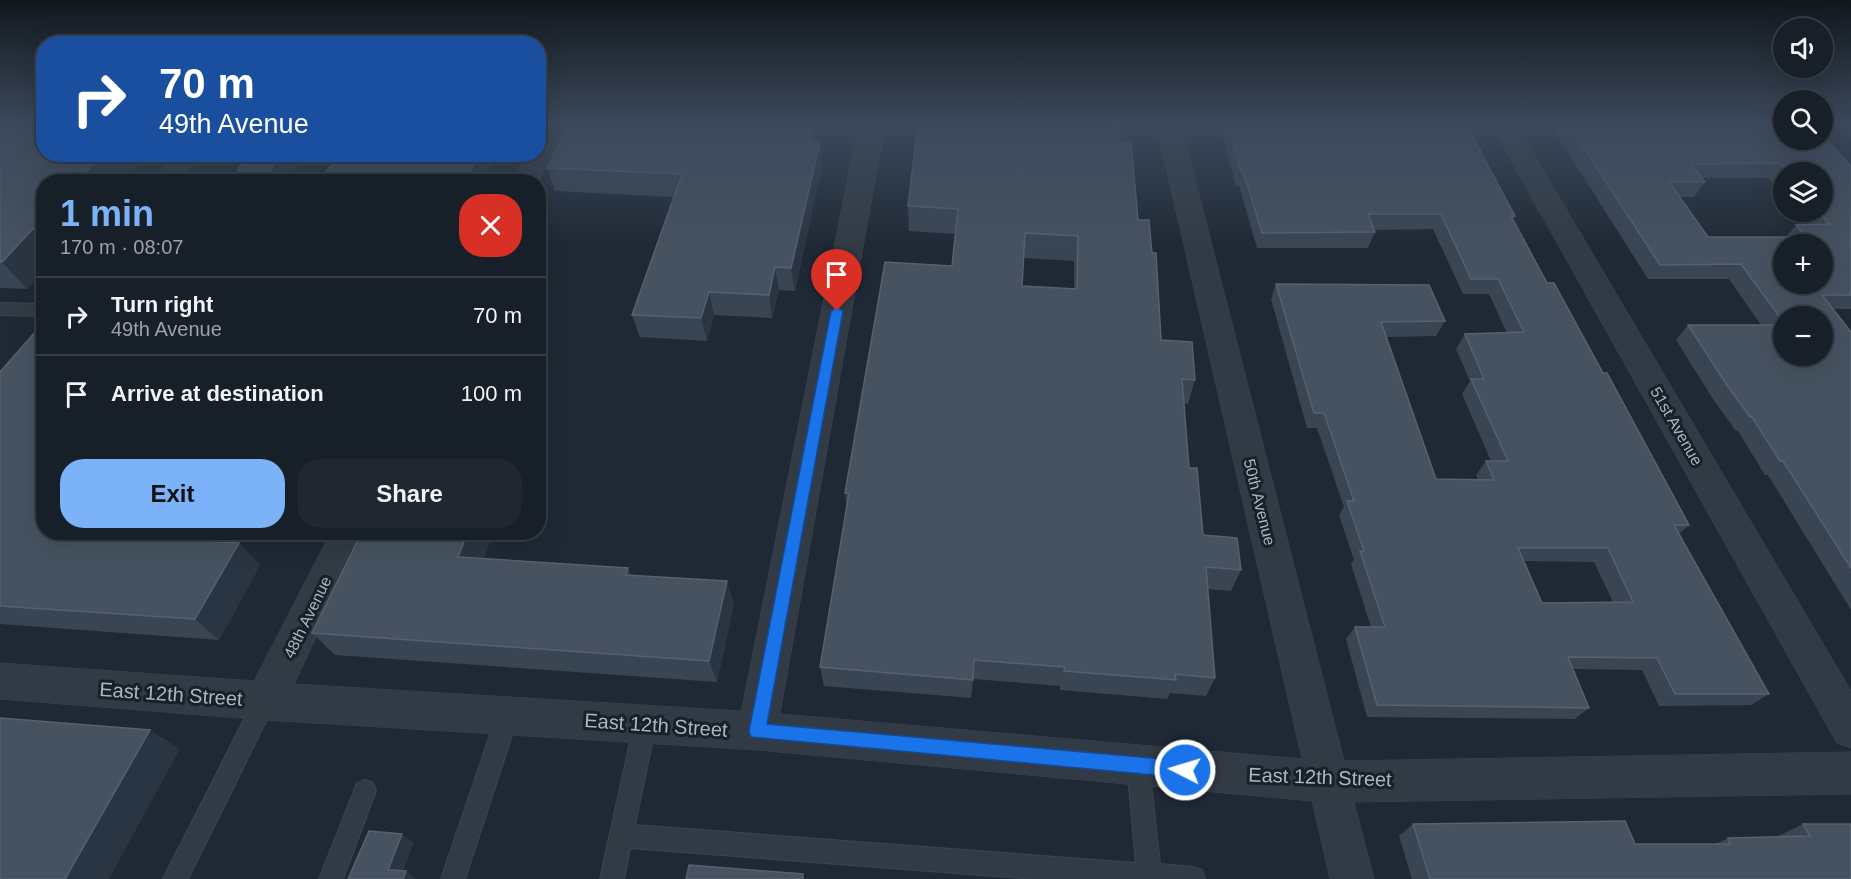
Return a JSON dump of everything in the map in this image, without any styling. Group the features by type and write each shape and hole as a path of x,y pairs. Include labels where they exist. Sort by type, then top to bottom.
{"street":[{"path":"757,731 864,165"},
{"name":"50th Avenue","path":"1179,165 1352,879"},
{"name":"51st Avenue","path":"1527,165 1851,729"},
{"name":"48th Avenue","path":"265,701 345,540"},
{"name":"East 12th Street","path":"0,681 265,701 508,714 757,731 1328,782 1851,773"}],"lane":[{"path":"0,309 36,324"},
{"path":"175,879 265,701"},
{"path":"453,879 508,714"},
{"path":"612,879 645,724"},
{"path":"1138,765 1149,876"},
{"path":"331,879 365,791"},
{"path":"621,836 1193,879"}],"building":[{"path":"0,165 92,165 84,174 36,174 36,226 0,262"},
{"path":"240,165 273,165 268,174 236,174"},
{"path":"331,165 473,165 468,174 325,174"},
{"path":"548,165 815,165 791,268 775,267 769,295 709,292 701,318 632,315 682,174 547,168"},
{"path":"913,165 1133,165 1138,220 1149,220 1152,253 1156,253 1161,340 1192,342 1195,380 1182,379 1189,468 1197,468 1203,535 1237,538 1241,570 1206,567 1215,678 1175,674 1176,680 1064,671 1065,667 974,660 973,680 820,667 849,493 845,493 885,262 952,266 958,209 908,206","holes":["1025,233 1078,236 1077,289 1022,286"]},
{"path":"1239,165 1488,165 1515,216 1511,216 1547,283 1554,283 1603,373 1607,373 1689,525 1674,525 1769,694 1675,694 1657,658 1568,657 1589,708 1377,705 1355,627 1385,627 1360,551 1364,551 1347,501 1354,501 1324,413 1314,413 1276,284 1429,285 1445,321 1381,322 1436,479 1494,480 1486,461 1508,461 1471,379 1484,379 1465,334 1524,332 1498,279 1471,279 1441,214 1368,214 1375,232 1262,233","holes":["1518,548 1608,548 1633,602 1542,603"]},
{"path":"1595,165 1692,165 1705,182 1669,182 1708,237 1773,237 1773,294 1833,294 1833,234 1804,234 1796,225 1833,222 1833,165 1850,165 1851,295 1822,295 1831,306 1773,306 1773,308 1741,264 1660,265"},
{"path":"1833,309 1851,332 1851,568 1783,461 1780,461 1688,325 1773,325 1773,366 1833,366"},
{"path":"36,331 36,540 178,540 239,543 195,619 0,606 0,372"},
{"path":"358,540 465,540 458,557 628,568 626,575 727,581 709,661 312,633"},
{"path":"0,718 150,730 65,879 0,879"},
{"path":"1625,821 1635,844 1730,844 1728,838 1810,836 1803,824 1851,824 1851,879 1430,879 1413,824"},
{"path":"369,831 402,834 388,870 406,871 403,879 348,879"},
{"path":"689,865 803,874 803,879 686,879"}],"route":[{"path":"837,311 757,731 1185,770"}]}
